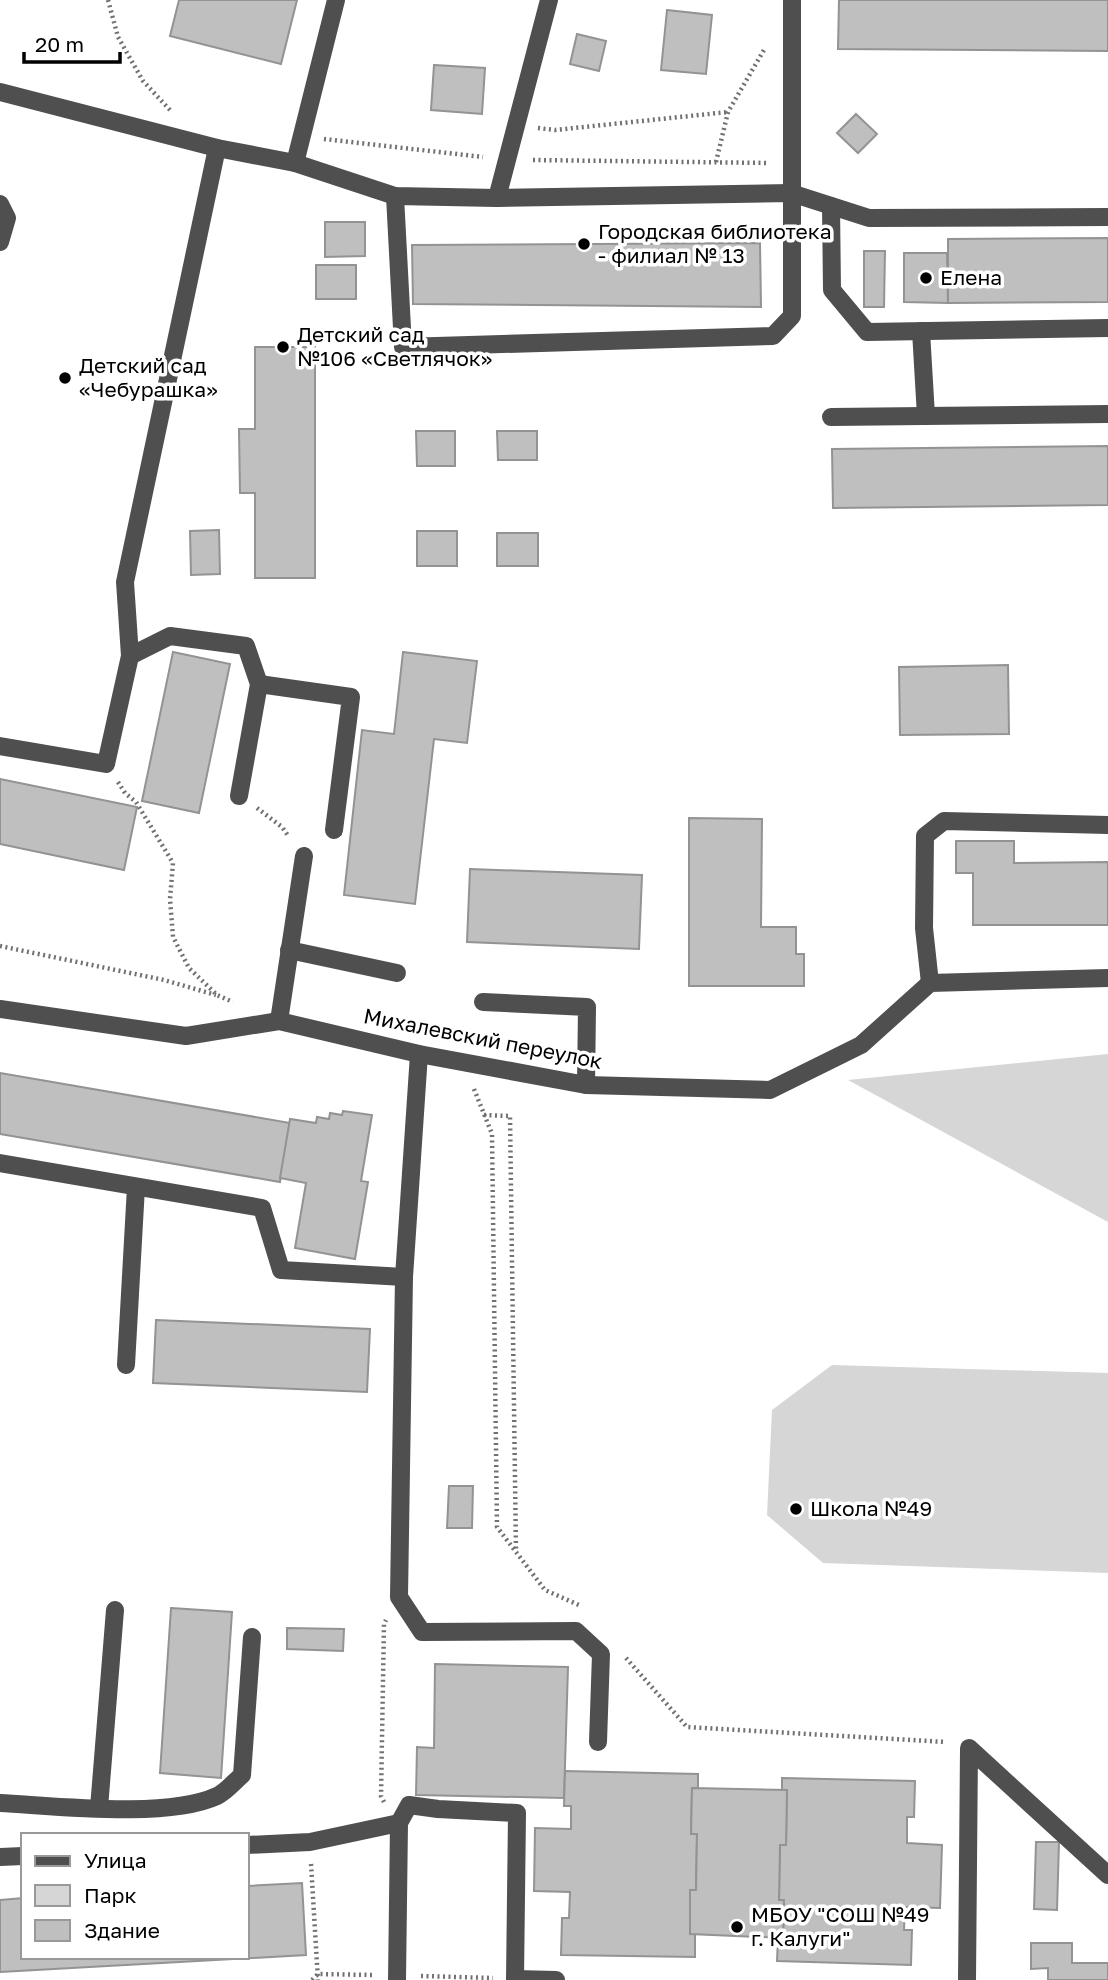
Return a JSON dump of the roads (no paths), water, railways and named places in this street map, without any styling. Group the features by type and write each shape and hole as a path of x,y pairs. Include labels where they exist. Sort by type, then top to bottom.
{"street":[{"path":"295,163 336,0"},
{"path":"497,198 549,0"},
{"path":"395,196 403,347 773,336 792,316 792,0"},
{"path":"0,92 217,148 295,163 395,196 497,198 791,193 869,218 1108,217"},
{"path":"0,746 106,764 130,656 125,582 217,148"},
{"path":"0,204 7,218 0,242"},
{"path":"831,206 832,290 867,332 1108,328"},
{"path":"921,331 926,416"},
{"path":"831,417 1108,414"},
{"path":"130,656 170,636 246,646 260,684 239,796"},
{"path":"260,684 351,697 334,830"},
{"path":"1108,825 944,821 925,836 924,928 930,983 1108,978"},
{"path":"0,1009 186,1036 279,1021 304,856"},
{"path":"289,950 397,973"},
{"name":"Михалевский переулок","path":"279,1021 419,1054 586,1085 770,1090 861,1045 930,983"},
{"path":"483,1002 587,1007 586,1085"},
{"path":"419,1054 404,1277 399,1597 422,1632 576,1631 601,1654 598,1742"},
{"path":"0,1163 262,1208 281,1270 404,1277"},
{"path":"126,1365 136,1186"},
{"path":"99,1808 116,1611"},
{"path":"0,1802 99,1808 183,1806 219,1795 242,1775 253,1637"},
{"path":"967,1980 969,1748 1108,1875"},
{"path":"397,1980 399,1823 409,1805 517,1813 514,1979 556,1980"},
{"path":"248,1845 310,1842 399,1823"},
{"path":"0,1857 21,1856"}],"place":[{"name":"Городская библиотека - филиал № 13","path":"584,244"},
{"name":"Елена","path":"926,278"},
{"name":"Детский сад №106 «Светлячок»","path":"283,347"},
{"name":"Детский сад «Чебурашка»","path":"65,378"},
{"name":"Школа №49","path":"796,1509"},
{"name":"МБОУ \"СОШ №49 г. Калуги\"","path":"737,1927"}]}
